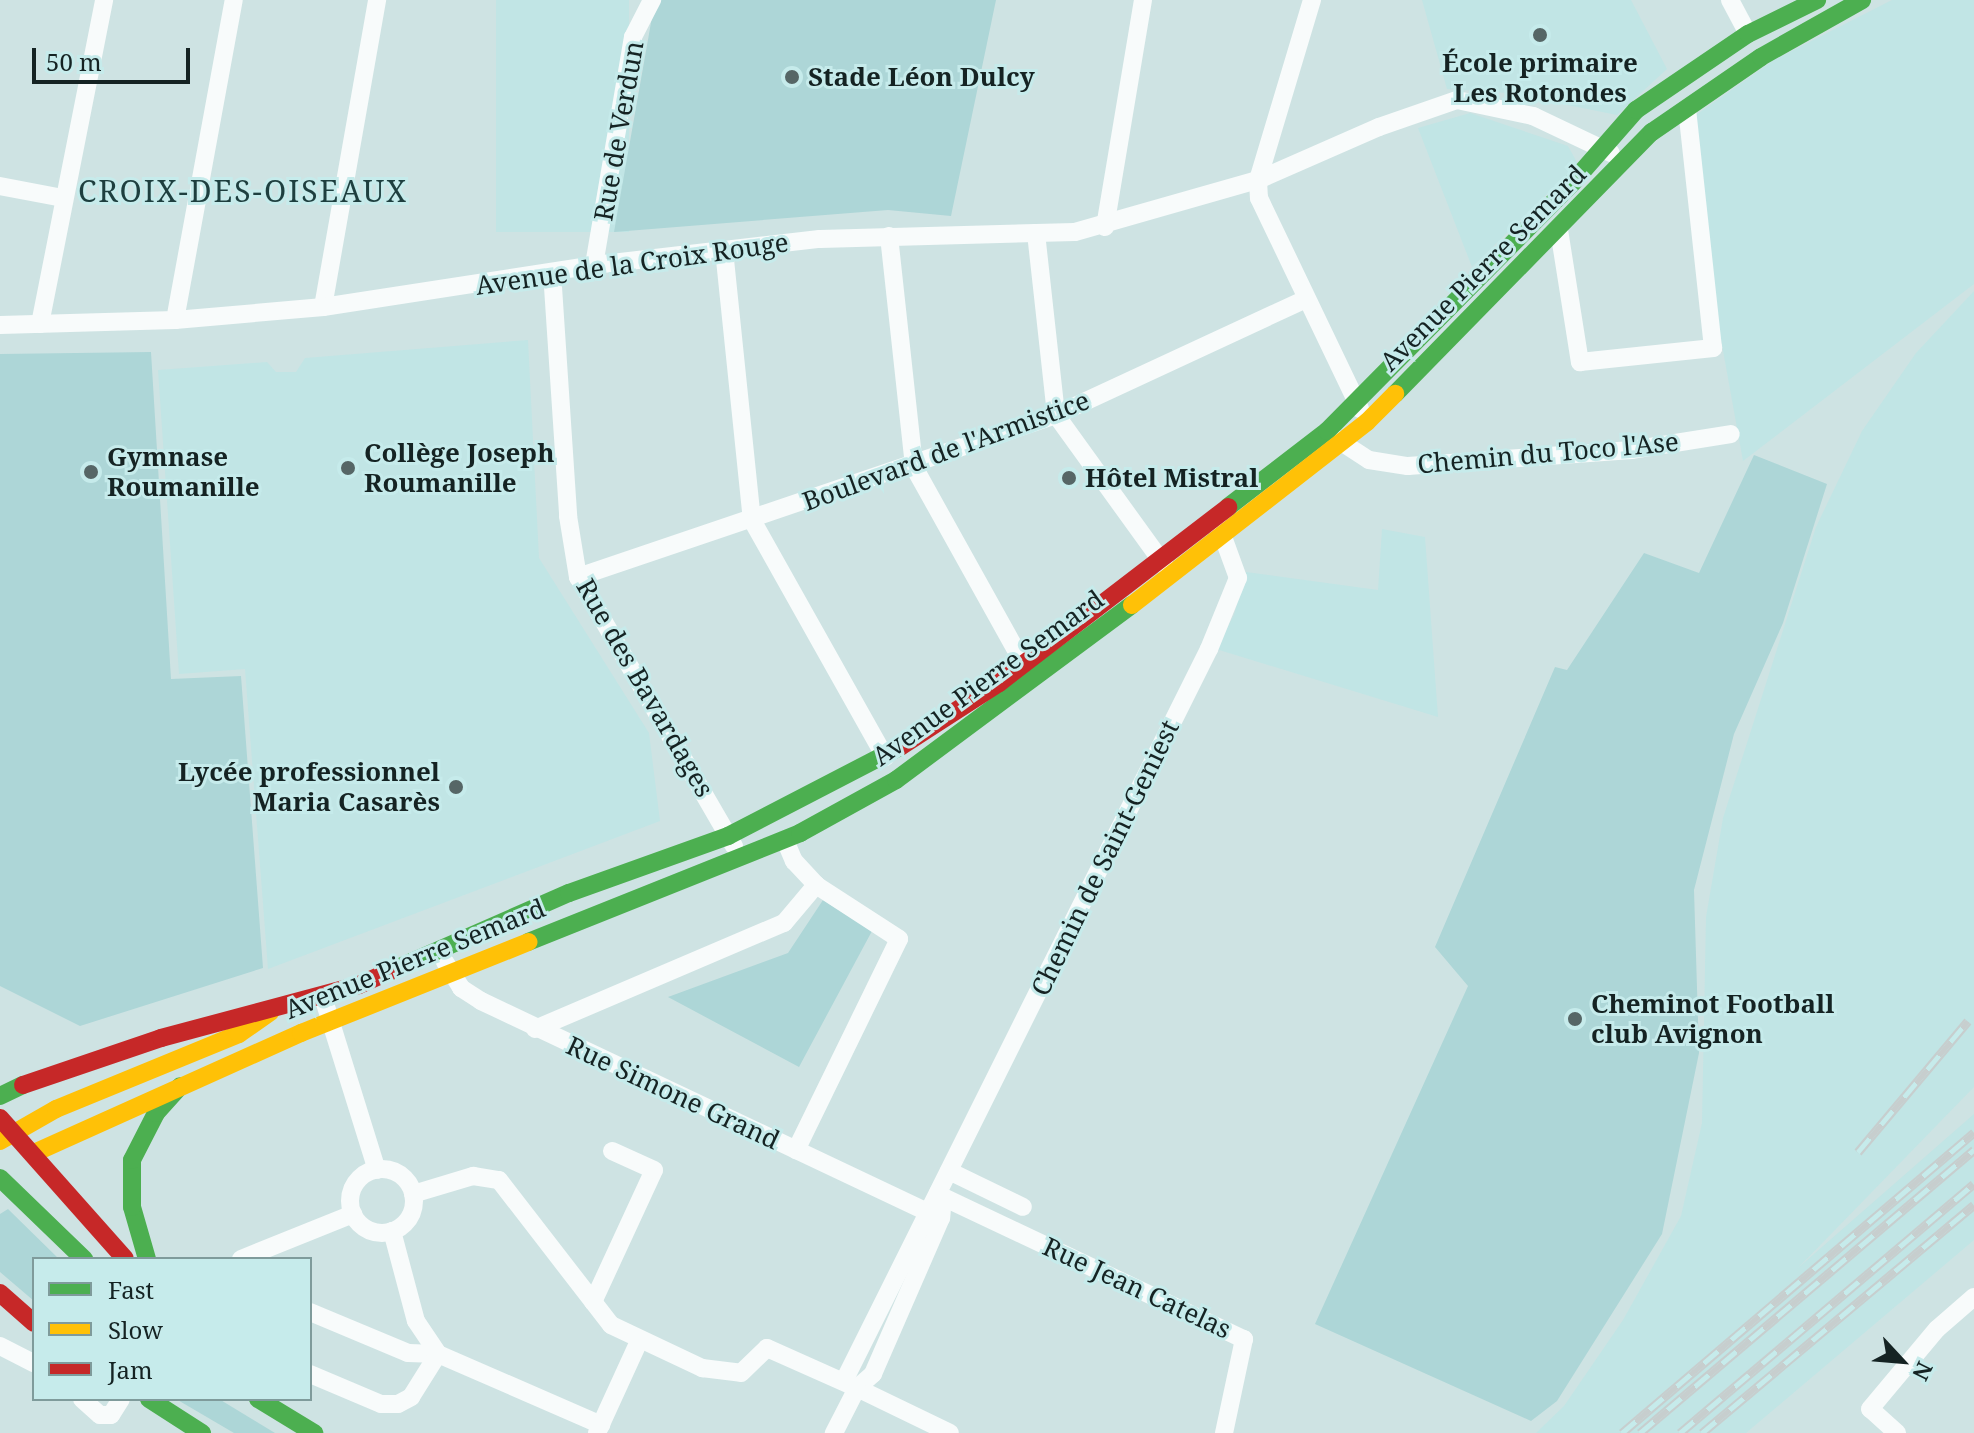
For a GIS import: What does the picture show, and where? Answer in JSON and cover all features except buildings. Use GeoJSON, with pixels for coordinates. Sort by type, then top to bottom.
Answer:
{"type":"FeatureCollection","features":[{"type":"Feature","properties":{"kind":"main road","name":"Avenue Pierre Semard"},"geometry":{"type":"LineString","coordinates":[[0,1168],[330,1021],[785,840],[896,780],[1033,682],[1225,536],[1334,437],[1356,400],[1604,150],[1636,110],[1748,34],[1817,0]]}},
{"type":"Feature","properties":{"kind":"main road","name":"Avenue Pierre Semard"},"geometry":{"type":"LineString","coordinates":[[0,1096],[23,1085],[161,1038],[323,997],[432,956],[569,893],[728,836],[885,757],[1023,665],[1215,519],[1334,437],[1367,422],[1652,132],[1761,57],[1862,0]]}},
{"type":"Feature","properties":{"kind":"main road"},"geometry":{"type":"LineString","coordinates":[[5,1139],[56,1109],[239,1034],[270,1012]]}},
{"type":"Feature","properties":{"kind":"main road"},"geometry":{"type":"LineString","coordinates":[[0,1083],[23,1085]]}},
{"type":"Feature","properties":{"kind":"main road"},"geometry":{"type":"LineString","coordinates":[[146,1257],[132,1207],[132,1160],[151,1122],[180,1086]]}},
{"type":"Feature","properties":{"kind":"main road"},"geometry":{"type":"LineString","coordinates":[[0,1118],[5,1139]]}},
{"type":"Feature","properties":{"kind":"main road"},"geometry":{"type":"LineString","coordinates":[[5,1139],[34,1153],[123,1257]]}},
{"type":"Feature","properties":{"kind":"main road"},"geometry":{"type":"LineString","coordinates":[[0,1178],[82,1257]]}},
{"type":"Feature","properties":{"kind":"main road"},"geometry":{"type":"LineString","coordinates":[[0,1293],[32,1322]]}},
{"type":"Feature","properties":{"kind":"main road"},"geometry":{"type":"LineString","coordinates":[[0,1308],[32,1323]]}},
{"type":"Feature","properties":{"kind":"main road"},"geometry":{"type":"LineString","coordinates":[[152,1401],[202,1433]]}},
{"type":"Feature","properties":{"kind":"main road"},"geometry":{"type":"LineString","coordinates":[[261,1401],[314,1433]]}},
{"type":"Feature","properties":{"kind":"street"},"geometry":{"type":"LineString","coordinates":[[40,324],[104,0]]}},
{"type":"Feature","properties":{"kind":"street"},"geometry":{"type":"LineString","coordinates":[[175,320],[234,0]]}},
{"type":"Feature","properties":{"kind":"street"},"geometry":{"type":"LineString","coordinates":[[323,307],[377,0]]}},
{"type":"Feature","properties":{"kind":"street","name":"Rue de Verdun"},"geometry":{"type":"LineString","coordinates":[[594,265],[633,37],[652,0]]}},
{"type":"Feature","properties":{"kind":"street"},"geometry":{"type":"LineString","coordinates":[[1105,227],[1143,0]]}},
{"type":"Feature","properties":{"kind":"street"},"geometry":{"type":"LineString","coordinates":[[1312,0],[1258,180],[1259,198],[1304,300],[1367,422]]}},
{"type":"Feature","properties":{"kind":"street"},"geometry":{"type":"LineString","coordinates":[[1730,0],[1748,34]]}},
{"type":"Feature","properties":{"kind":"street","name":"Avenue de la Croix Rouge"},"geometry":{"type":"LineString","coordinates":[[0,325],[175,320],[323,307],[594,265],[724,250],[889,236],[1036,233],[1105,227],[1258,180],[1379,127],[1457,100],[1533,116],[1625,160]]}},
{"type":"Feature","properties":{"kind":"street"},"geometry":{"type":"LineString","coordinates":[[1559,230],[1580,362],[1713,348],[1687,110]]}},
{"type":"Feature","properties":{"kind":"street"},"geometry":{"type":"LineString","coordinates":[[0,186],[63,198]]}},
{"type":"Feature","properties":{"kind":"street"},"geometry":{"type":"LineString","coordinates":[[1036,233],[1056,415],[1172,576]]}},
{"type":"Feature","properties":{"kind":"street"},"geometry":{"type":"LineString","coordinates":[[889,236],[914,467],[1033,682]]}},
{"type":"Feature","properties":{"kind":"street"},"geometry":{"type":"LineString","coordinates":[[724,250],[752,520],[885,757]]}},
{"type":"Feature","properties":{"kind":"street","name":"Rue des Bavardages"},"geometry":{"type":"LineString","coordinates":[[552,272],[568,516],[578,577],[741,858]]}},
{"type":"Feature","properties":{"kind":"street","name":"Boulevard de l'Armistice"},"geometry":{"type":"LineString","coordinates":[[578,577],[914,467],[1056,415],[1304,300]]}},
{"type":"Feature","properties":{"kind":"street","name":"Chemin du Toco l'Ase"},"geometry":{"type":"LineString","coordinates":[[1334,437],[1369,460],[1408,466],[1631,450],[1731,434]]}},
{"type":"Feature","properties":{"kind":"street","name":"Chemin de Saint-Geniest"},"geometry":{"type":"LineString","coordinates":[[851,1384],[873,1374],[941,1218],[941,1195],[949,1171],[1209,649],[1238,578],[1225,536],[1215,519]]}},
{"type":"Feature","properties":{"kind":"street"},"geometry":{"type":"LineString","coordinates":[[785,840],[794,861],[816,885],[899,939],[796,1150]]}},
{"type":"Feature","properties":{"kind":"street"},"geometry":{"type":"LineString","coordinates":[[535,1029],[784,923],[816,885]]}},
{"type":"Feature","properties":{"kind":"street","name":"Rue Simone Grand"},"geometry":{"type":"LineString","coordinates":[[432,956],[450,971],[468,994],[535,1029],[928,1212]]}},
{"type":"Feature","properties":{"kind":"street"},"geometry":{"type":"LineString","coordinates":[[323,997],[377,1170]]}},
{"type":"Feature","properties":{"kind":"street"},"geometry":{"type":"LineString","coordinates":[[593,1302],[654,1170],[612,1151]]}},
{"type":"Feature","properties":{"kind":"street"},"geometry":{"type":"LineString","coordinates":[[377,1170],[404,1178],[413,1194],[411,1215],[392,1231],[366,1229],[353,1214],[354,1186],[377,1170]]}},
{"type":"Feature","properties":{"kind":"street"},"geometry":{"type":"LineString","coordinates":[[949,1171],[1023,1207]]}},
{"type":"Feature","properties":{"kind":"street"},"geometry":{"type":"LineString","coordinates":[[413,1194],[473,1176],[499,1180],[611,1325],[720,1372],[741,1373],[767,1348],[851,1384],[950,1433]]}},
{"type":"Feature","properties":{"kind":"street","name":"Chemin de Saint-Geniest"},"geometry":{"type":"LineString","coordinates":[[834,1433],[851,1384],[928,1212],[941,1195]]}},
{"type":"Feature","properties":{"kind":"street","name":"Rue Jean Catelas"},"geometry":{"type":"LineString","coordinates":[[941,1195],[1244,1339],[1224,1433]]}},
{"type":"Feature","properties":{"kind":"street"},"geometry":{"type":"LineString","coordinates":[[251,1257],[276,1252],[353,1214]]}},
{"type":"Feature","properties":{"kind":"street"},"geometry":{"type":"LineString","coordinates":[[392,1231],[416,1321],[438,1354]]}},
{"type":"Feature","properties":{"kind":"street"},"geometry":{"type":"LineString","coordinates":[[1897,1433],[1870,1409],[1937,1329],[1974,1297]]}},
{"type":"Feature","properties":{"kind":"street"},"geometry":{"type":"LineString","coordinates":[[312,1313],[408,1353],[438,1354],[599,1429],[640,1339]]}},
{"type":"Feature","properties":{"kind":"street"},"geometry":{"type":"LineString","coordinates":[[0,1346],[32,1362]]}},
{"type":"Feature","properties":{"kind":"street"},"geometry":{"type":"LineString","coordinates":[[312,1375],[381,1404],[398,1404],[411,1397],[438,1354]]}},
{"type":"Feature","properties":{"kind":"street"},"geometry":{"type":"LineString","coordinates":[[84,1401],[100,1415],[111,1415],[120,1401]]}},
{"type":"Feature","properties":{"kind":"shaded area"},"geometry":{"type":"Polygon","coordinates":[[[496,0],[629,0],[629,232],[496,232],[496,0]]]}},
{"type":"Feature","properties":{"kind":"shaded area","name":"Stade Léon Dulcy"},"geometry":{"type":"Polygon","coordinates":[[[655,0],[996,0],[951,216],[888,210],[614,232],[655,0]]]}},
{"type":"Feature","properties":{"kind":"shaded area","name":"École primaire Les Rotondes"},"geometry":{"type":"Polygon","coordinates":[[[1422,0],[1631,0],[1667,69],[1617,115],[1508,93],[1447,89],[1422,0]]]}},
{"type":"Feature","properties":{"kind":"shaded area"},"geometry":{"type":"Polygon","coordinates":[[[1892,0],[1974,0],[1974,284],[1743,461],[1718,323],[1693,117],[1774,60],[1892,0]]]}},
{"type":"Feature","properties":{"kind":"shaded area"},"geometry":{"type":"Polygon","coordinates":[[[1470,113],[1568,146],[1578,164],[1472,267],[1418,128],[1470,113]]]}},
{"type":"Feature","properties":{"kind":"shaded area"},"geometry":{"type":"Polygon","coordinates":[[[1974,291],[1974,1087],[1798,1268],[1974,1114],[1974,1240],[1746,1433],[1536,1433],[1564,1406],[1623,1320],[1681,1216],[1702,1123],[1706,917],[1723,818],[1816,527],[1862,431],[1916,353],[1974,291]]]}},
{"type":"Feature","properties":{"kind":"shaded area","name":"Lycée professionnel Maria Casarès"},"geometry":{"type":"Polygon","coordinates":[[[528,340],[539,558],[649,733],[660,821],[268,969],[245,669],[179,674],[158,370],[267,362],[276,372],[296,372],[305,358],[528,340]]]}},
{"type":"Feature","properties":{"kind":"shaded area"},"geometry":{"type":"Polygon","coordinates":[[[151,352],[171,679],[241,676],[263,968],[80,1026],[0,986],[0,354],[151,352]]]}},
{"type":"Feature","properties":{"kind":"shaded area","name":"Cheminot Football club Avignon"},"geometry":{"type":"Polygon","coordinates":[[[1754,455],[1827,484],[1783,623],[1734,734],[1694,890],[1699,1053],[1662,1234],[1557,1401],[1531,1421],[1315,1324],[1468,986],[1435,947],[1555,667],[1567,670],[1644,553],[1699,573],[1754,455]]]}},
{"type":"Feature","properties":{"kind":"shaded area"},"geometry":{"type":"Polygon","coordinates":[[[1382,529],[1425,537],[1438,717],[1216,649],[1234,615],[1246,572],[1378,590],[1382,529]]]}},
{"type":"Feature","properties":{"kind":"shaded area"},"geometry":{"type":"Polygon","coordinates":[[[823,900],[872,931],[799,1067],[668,997],[788,953],[823,900]]]}},
{"type":"Feature","properties":{"kind":"shaded area"},"geometry":{"type":"Polygon","coordinates":[[[8,1209],[57,1257],[32,1257],[32,1299],[0,1272],[0,1214],[8,1209]]]}},
{"type":"Feature","properties":{"kind":"shaded area"},"geometry":{"type":"Polygon","coordinates":[[[179,1401],[222,1401],[275,1433],[234,1433],[179,1401]]]}},
{"type":"Feature","properties":{"kind":"railway"},"geometry":{"type":"LineString","coordinates":[[1858,1152],[1968,1021]]}},
{"type":"Feature","properties":{"kind":"railway"},"geometry":{"type":"LineString","coordinates":[[1622,1433],[1974,1132]]}},
{"type":"Feature","properties":{"kind":"railway"},"geometry":{"type":"LineString","coordinates":[[1640,1433],[1974,1150]]}},
{"type":"Feature","properties":{"kind":"railway"},"geometry":{"type":"LineString","coordinates":[[1680,1433],[1974,1184]]}},
{"type":"Feature","properties":{"kind":"railway"},"geometry":{"type":"LineString","coordinates":[[1702,1433],[1974,1205]]}},
{"type":"Feature","properties":{"kind":"traffic: fast"},"geometry":{"type":"LineString","coordinates":[[1228,507],[1327,431],[1573,182],[1636,110],[1748,34],[1817,0]]}},
{"type":"Feature","properties":{"kind":"traffic: fast"},"geometry":{"type":"LineString","coordinates":[[1395,394],[1652,132],[1761,57],[1862,0]]}},
{"type":"Feature","properties":{"kind":"traffic: fast"},"geometry":{"type":"LineString","coordinates":[[528,942],[800,833],[896,780],[1132,605]]}},
{"type":"Feature","properties":{"kind":"traffic: fast"},"geometry":{"type":"LineString","coordinates":[[391,971],[569,893],[728,836],[900,747]]}},
{"type":"Feature","properties":{"kind":"traffic: fast"},"geometry":{"type":"LineString","coordinates":[[0,1096],[23,1085]]}},
{"type":"Feature","properties":{"kind":"traffic: fast"},"geometry":{"type":"LineString","coordinates":[[146,1257],[132,1207],[132,1160],[156,1113],[180,1086]]}},
{"type":"Feature","properties":{"kind":"traffic: fast"},"geometry":{"type":"LineString","coordinates":[[0,1178],[82,1257]]}},
{"type":"Feature","properties":{"kind":"traffic: fast"},"geometry":{"type":"LineString","coordinates":[[152,1401],[202,1433]]}},
{"type":"Feature","properties":{"kind":"traffic: fast"},"geometry":{"type":"LineString","coordinates":[[261,1401],[314,1433]]}},
{"type":"Feature","properties":{"kind":"traffic: slow"},"geometry":{"type":"LineString","coordinates":[[1132,605],[1367,422],[1395,394]]}},
{"type":"Feature","properties":{"kind":"traffic: slow"},"geometry":{"type":"LineString","coordinates":[[34,1153],[301,1033],[528,942]]}},
{"type":"Feature","properties":{"kind":"traffic: slow"},"geometry":{"type":"LineString","coordinates":[[0,1141],[56,1109],[239,1034],[270,1012]]}},
{"type":"Feature","properties":{"kind":"traffic: jam"},"geometry":{"type":"LineString","coordinates":[[900,747],[999,683],[1228,507]]}},
{"type":"Feature","properties":{"kind":"traffic: jam"},"geometry":{"type":"LineString","coordinates":[[23,1085],[161,1038],[359,985],[391,971]]}},
{"type":"Feature","properties":{"kind":"traffic: jam"},"geometry":{"type":"LineString","coordinates":[[0,1118],[123,1257]]}},
{"type":"Feature","properties":{"kind":"traffic: jam"},"geometry":{"type":"LineString","coordinates":[[0,1293],[32,1321]]}},
{"type":"Feature","properties":{"kind":"place","name":"École primaire Les Rotondes"},"geometry":{"type":"Point","coordinates":[1540,35]}},
{"type":"Feature","properties":{"kind":"place","name":"Stade Léon Dulcy"},"geometry":{"type":"Point","coordinates":[792,77]}},
{"type":"Feature","properties":{"kind":"place","name":"Collège Joseph Roumanille"},"geometry":{"type":"Point","coordinates":[348,468]}},
{"type":"Feature","properties":{"kind":"place","name":"Gymnase Roumanille"},"geometry":{"type":"Point","coordinates":[91,472]}},
{"type":"Feature","properties":{"kind":"place","name":"Hôtel Mistral"},"geometry":{"type":"Point","coordinates":[1069,478]}},
{"type":"Feature","properties":{"kind":"place","name":"Lycée professionnel Maria Casarès"},"geometry":{"type":"Point","coordinates":[456,787]}},
{"type":"Feature","properties":{"kind":"place","name":"Cheminot Football club Avignon"},"geometry":{"type":"Point","coordinates":[1575,1019]}},
{"type":"Feature","properties":{"kind":"district","name":"CROIX-DES-OISEAUX"},"geometry":{"type":"Point","coordinates":[243,191]}}]}
